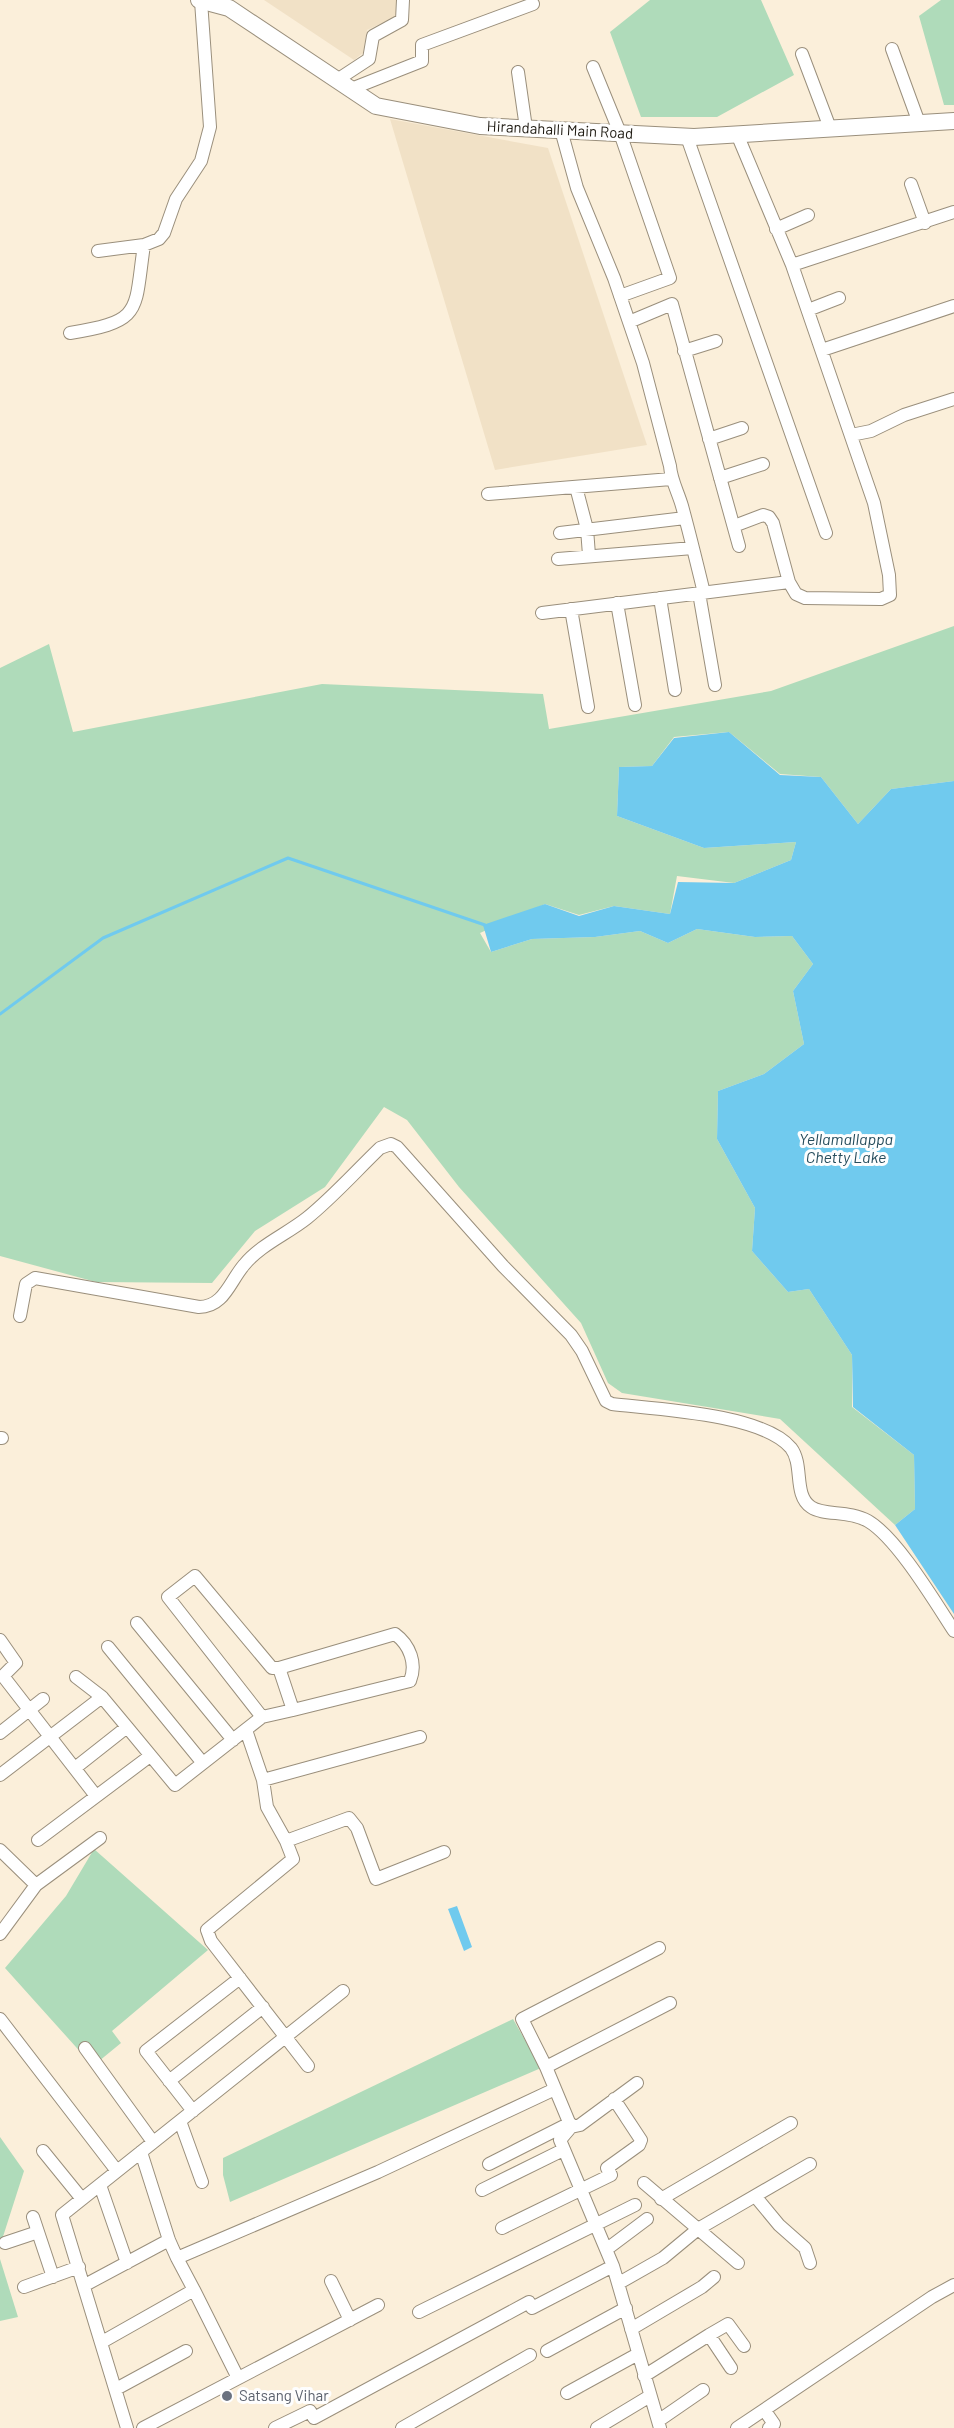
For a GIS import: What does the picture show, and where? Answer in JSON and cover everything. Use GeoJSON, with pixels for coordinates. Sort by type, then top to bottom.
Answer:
{"type":"FeatureCollection","features":[{"type":"Feature","properties":{"kind":"main road","name":"Hirandahalli Main Road"},"geometry":{"type":"LineString","coordinates":[[200,0],[229,8],[376,106],[480,126],[687,136],[954,121]]}},
{"type":"Feature","properties":{"kind":"street"},"geometry":{"type":"LineString","coordinates":[[98,251],[144,245],[159,239],[164,233],[176,199],[201,161],[210,127],[200,0]]}},
{"type":"Feature","properties":{"kind":"street"},"geometry":{"type":"LineString","coordinates":[[344,84],[369,59],[373,36],[402,20],[403,0]]}},
{"type":"Feature","properties":{"kind":"street"},"geometry":{"type":"LineString","coordinates":[[344,84],[422,61],[422,45],[533,4]]}},
{"type":"Feature","properties":{"kind":"street"},"geometry":{"type":"LineString","coordinates":[[892,49],[919,123]]}},
{"type":"Feature","properties":{"kind":"street"},"geometry":{"type":"LineString","coordinates":[[802,54],[830,128]]}},
{"type":"Feature","properties":{"kind":"street"},"geometry":{"type":"LineString","coordinates":[[593,67],[620,133],[670,278],[620,296]]}},
{"type":"Feature","properties":{"kind":"street"},"geometry":{"type":"LineString","coordinates":[[518,72],[526,128]]}},
{"type":"Feature","properties":{"kind":"street"},"geometry":{"type":"LineString","coordinates":[[561,130],[577,189],[620,296],[648,381],[671,478],[675,483],[693,548],[715,685]]}},
{"type":"Feature","properties":{"kind":"street"},"geometry":{"type":"LineString","coordinates":[[734,526],[763,516],[769,517],[773,523],[789,582],[796,594],[814,600],[880,599],[890,595],[889,575],[874,502],[792,265],[737,134]]}},
{"type":"Feature","properties":{"kind":"street"},"geometry":{"type":"LineString","coordinates":[[687,136],[826,533]]}},
{"type":"Feature","properties":{"kind":"street"},"geometry":{"type":"LineString","coordinates":[[911,184],[925,223]]}},
{"type":"Feature","properties":{"kind":"street"},"geometry":{"type":"LineString","coordinates":[[792,265],[954,212]]}},
{"type":"Feature","properties":{"kind":"street"},"geometry":{"type":"LineString","coordinates":[[776,229],[808,215]]}},
{"type":"Feature","properties":{"kind":"street"},"geometry":{"type":"LineString","coordinates":[[70,333],[102,328],[128,316],[136,302],[144,245]]}},
{"type":"Feature","properties":{"kind":"street"},"geometry":{"type":"LineString","coordinates":[[808,310],[839,298]]}},
{"type":"Feature","properties":{"kind":"street"},"geometry":{"type":"LineString","coordinates":[[629,322],[672,304],[740,546]]}},
{"type":"Feature","properties":{"kind":"street"},"geometry":{"type":"LineString","coordinates":[[822,350],[954,306]]}},
{"type":"Feature","properties":{"kind":"street"},"geometry":{"type":"LineString","coordinates":[[684,351],[716,341]]}},
{"type":"Feature","properties":{"kind":"street"},"geometry":{"type":"LineString","coordinates":[[851,435],[871,430],[904,415],[954,399]]}},
{"type":"Feature","properties":{"kind":"street"},"geometry":{"type":"LineString","coordinates":[[709,439],[742,428]]}},
{"type":"Feature","properties":{"kind":"street"},"geometry":{"type":"LineString","coordinates":[[720,478],[763,464]]}},
{"type":"Feature","properties":{"kind":"street"},"geometry":{"type":"LineString","coordinates":[[489,494],[671,478]]}},
{"type":"Feature","properties":{"kind":"street"},"geometry":{"type":"LineString","coordinates":[[576,487],[587,529],[589,555]]}},
{"type":"Feature","properties":{"kind":"street"},"geometry":{"type":"LineString","coordinates":[[560,533],[685,518]]}},
{"type":"Feature","properties":{"kind":"street"},"geometry":{"type":"LineString","coordinates":[[558,559],[693,548]]}},
{"type":"Feature","properties":{"kind":"street"},"geometry":{"type":"LineString","coordinates":[[542,613],[789,582]]}},
{"type":"Feature","properties":{"kind":"street"},"geometry":{"type":"LineString","coordinates":[[660,598],[675,690]]}},
{"type":"Feature","properties":{"kind":"street"},"geometry":{"type":"LineString","coordinates":[[617,603],[635,705]]}},
{"type":"Feature","properties":{"kind":"street"},"geometry":{"type":"LineString","coordinates":[[571,609],[588,708]]}},
{"type":"Feature","properties":{"kind":"street"},"geometry":{"type":"LineString","coordinates":[[20,1316],[26,1284],[35,1278],[199,1307],[213,1305],[255,1254],[317,1210],[380,1148],[391,1144],[397,1147],[503,1266],[571,1335],[582,1351],[606,1401],[612,1404],[718,1417],[748,1425],[781,1439],[795,1454],[801,1493],[806,1501],[819,1510],[848,1513],[870,1522],[885,1535],[917,1575],[954,1631]]}},
{"type":"Feature","properties":{"kind":"street"},"geometry":{"type":"LineString","coordinates":[[76,1677],[102,1698],[175,1785],[262,1717],[410,1681],[415,1670],[406,1642],[395,1634],[279,1668],[272,1668],[195,1576],[168,1598],[262,1717]]}},
{"type":"Feature","properties":{"kind":"street"},"geometry":{"type":"LineString","coordinates":[[137,1623],[233,1740]]}},
{"type":"Feature","properties":{"kind":"street"},"geometry":{"type":"LineString","coordinates":[[0,1640],[16,1663],[2,1677],[30,1709],[96,1796]]}},
{"type":"Feature","properties":{"kind":"street"},"geometry":{"type":"LineString","coordinates":[[108,1647],[202,1762]]}},
{"type":"Feature","properties":{"kind":"street"},"geometry":{"type":"LineString","coordinates":[[279,1668],[293,1710]]}},
{"type":"Feature","properties":{"kind":"street"},"geometry":{"type":"LineString","coordinates":[[0,1775],[102,1698]]}},
{"type":"Feature","properties":{"kind":"street"},"geometry":{"type":"LineString","coordinates":[[0,1733],[44,1699]]}},
{"type":"Feature","properties":{"kind":"street"},"geometry":{"type":"LineString","coordinates":[[75,1768],[127,1727]]}},
{"type":"Feature","properties":{"kind":"street"},"geometry":{"type":"LineString","coordinates":[[246,1730],[263,1780],[267,1807],[293,1859],[207,1930],[211,1941],[308,2066]]}},
{"type":"Feature","properties":{"kind":"street"},"geometry":{"type":"LineString","coordinates":[[263,1780],[420,1737]]}},
{"type":"Feature","properties":{"kind":"street"},"geometry":{"type":"LineString","coordinates":[[38,1840],[150,1756]]}},
{"type":"Feature","properties":{"kind":"street"},"geometry":{"type":"LineString","coordinates":[[286,1841],[349,1818],[357,1828],[376,1879],[444,1852]]}},
{"type":"Feature","properties":{"kind":"street"},"geometry":{"type":"LineString","coordinates":[[0,1934],[36,1885],[100,1838]]}},
{"type":"Feature","properties":{"kind":"street"},"geometry":{"type":"LineString","coordinates":[[0,1851],[36,1885]]}},
{"type":"Feature","properties":{"kind":"street"},"geometry":{"type":"LineString","coordinates":[[570,2125],[546,2067],[522,2019],[659,1948]]}},
{"type":"Feature","properties":{"kind":"street"},"geometry":{"type":"LineString","coordinates":[[192,2111],[146,2051],[240,1978]]}},
{"type":"Feature","properties":{"kind":"street"},"geometry":{"type":"LineString","coordinates":[[127,2428],[62,2215],[343,1990]]}},
{"type":"Feature","properties":{"kind":"street"},"geometry":{"type":"LineString","coordinates":[[546,2067],[670,2003]]}},
{"type":"Feature","properties":{"kind":"street"},"geometry":{"type":"LineString","coordinates":[[169,2081],[263,2007]]}},
{"type":"Feature","properties":{"kind":"street"},"geometry":{"type":"LineString","coordinates":[[0,2019],[117,2171]]}},
{"type":"Feature","properties":{"kind":"street"},"geometry":{"type":"LineString","coordinates":[[85,2048],[153,2142]]}},
{"type":"Feature","properties":{"kind":"street"},"geometry":{"type":"LineString","coordinates":[[489,2164],[570,2125],[580,2125],[637,2083]]}},
{"type":"Feature","properties":{"kind":"street"},"geometry":{"type":"LineString","coordinates":[[177,2258],[378,2172],[555,2089]]}},
{"type":"Feature","properties":{"kind":"street"},"geometry":{"type":"LineString","coordinates":[[502,2228],[611,2175],[607,2168],[639,2145],[641,2140],[614,2099]]}},
{"type":"Feature","properties":{"kind":"street"},"geometry":{"type":"LineString","coordinates":[[180,2121],[202,2182]]}},
{"type":"Feature","properties":{"kind":"street"},"geometry":{"type":"LineString","coordinates":[[661,2199],[791,2123]]}},
{"type":"Feature","properties":{"kind":"street"},"geometry":{"type":"LineString","coordinates":[[570,2125],[560,2140],[607,2249],[619,2283],[659,2424],[703,2390]]}},
{"type":"Feature","properties":{"kind":"street"},"geometry":{"type":"LineString","coordinates":[[482,2190],[563,2150]]}},
{"type":"Feature","properties":{"kind":"street"},"geometry":{"type":"LineString","coordinates":[[43,2151],[82,2199]]}},
{"type":"Feature","properties":{"kind":"street"},"geometry":{"type":"LineString","coordinates":[[141,2152],[169,2240],[238,2378]]}},
{"type":"Feature","properties":{"kind":"street"},"geometry":{"type":"LineString","coordinates":[[619,2283],[655,2264],[698,2229],[810,2164]]}},
{"type":"Feature","properties":{"kind":"street"},"geometry":{"type":"LineString","coordinates":[[644,2183],[738,2263]]}},
{"type":"Feature","properties":{"kind":"street"},"geometry":{"type":"LineString","coordinates":[[100,2185],[127,2263]]}},
{"type":"Feature","properties":{"kind":"street"},"geometry":{"type":"LineString","coordinates":[[755,2196],[779,2225],[805,2248],[810,2263]]}},
{"type":"Feature","properties":{"kind":"street"},"geometry":{"type":"LineString","coordinates":[[419,2312],[635,2205]]}},
{"type":"Feature","properties":{"kind":"street"},"geometry":{"type":"LineString","coordinates":[[33,2217],[52,2277]]}},
{"type":"Feature","properties":{"kind":"street"},"geometry":{"type":"LineString","coordinates":[[607,2249],[647,2218]]}},
{"type":"Feature","properties":{"kind":"street"},"geometry":{"type":"LineString","coordinates":[[5,2243],[38,2232]]}},
{"type":"Feature","properties":{"kind":"street"},"geometry":{"type":"LineString","coordinates":[[85,2285],[169,2240]]}},
{"type":"Feature","properties":{"kind":"street"},"geometry":{"type":"LineString","coordinates":[[275,2428],[310,2411],[314,2418],[529,2302],[532,2308],[613,2266]]}},
{"type":"Feature","properties":{"kind":"street"},"geometry":{"type":"LineString","coordinates":[[24,2287],[79,2267]]}},
{"type":"Feature","properties":{"kind":"street"},"geometry":{"type":"LineString","coordinates":[[631,2329],[702,2288],[714,2277]]}},
{"type":"Feature","properties":{"kind":"street"},"geometry":{"type":"LineString","coordinates":[[331,2281],[350,2319]]}},
{"type":"Feature","properties":{"kind":"street"},"geometry":{"type":"LineString","coordinates":[[737,2428],[932,2297],[954,2285]]}},
{"type":"Feature","properties":{"kind":"street"},"geometry":{"type":"LineString","coordinates":[[102,2342],[194,2290]]}},
{"type":"Feature","properties":{"kind":"street"},"geometry":{"type":"LineString","coordinates":[[143,2428],[378,2305]]}},
{"type":"Feature","properties":{"kind":"street"},"geometry":{"type":"LineString","coordinates":[[547,2351],[626,2308]]}},
{"type":"Feature","properties":{"kind":"street"},"geometry":{"type":"LineString","coordinates":[[644,2376],[728,2324],[744,2346]]}},
{"type":"Feature","properties":{"kind":"street"},"geometry":{"type":"LineString","coordinates":[[709,2335],[731,2368]]}},
{"type":"Feature","properties":{"kind":"street"},"geometry":{"type":"LineString","coordinates":[[116,2389],[186,2351]]}},
{"type":"Feature","properties":{"kind":"street"},"geometry":{"type":"LineString","coordinates":[[567,2393],[638,2354]]}},
{"type":"Feature","properties":{"kind":"street"},"geometry":{"type":"LineString","coordinates":[[402,2428],[530,2355]]}},
{"type":"Feature","properties":{"kind":"street"},"geometry":{"type":"LineString","coordinates":[[603,2426],[650,2396]]}},
{"type":"Feature","properties":{"kind":"street"},"geometry":{"type":"LineString","coordinates":[[765,2411],[774,2424],[769,2428]]}},
{"type":"Feature","properties":{"kind":"shaded area"},"geometry":{"type":"Polygon","coordinates":[[[264,0],[398,0],[395,17],[367,30],[363,53],[354,60],[264,0]]]}},
{"type":"Feature","properties":{"kind":"shaded area"},"geometry":{"type":"Polygon","coordinates":[[[390,119],[548,148],[647,445],[495,470],[390,119]]]}},
{"type":"Feature","properties":{"kind":"green space"},"geometry":{"type":"Polygon","coordinates":[[[650,0],[761,0],[794,75],[717,117],[641,117],[610,32],[650,0]]]}},
{"type":"Feature","properties":{"kind":"green space"},"geometry":{"type":"Polygon","coordinates":[[[941,0],[954,0],[954,105],[944,105],[919,16],[941,0]]]}},
{"type":"Feature","properties":{"kind":"green space"},"geometry":{"type":"Polygon","coordinates":[[[954,626],[954,781],[891,789],[858,824],[821,777],[780,774],[729,732],[674,737],[652,766],[619,767],[617,816],[704,848],[796,842],[791,860],[734,883],[677,876],[670,914],[614,906],[579,915],[545,904],[480,933],[491,952],[532,939],[595,937],[640,931],[668,943],[697,929],[755,937],[792,936],[813,964],[793,991],[804,1044],[764,1074],[718,1091],[717,1139],[755,1208],[752,1251],[788,1292],[809,1289],[852,1355],[852,1407],[914,1455],[915,1509],[895,1525],[780,1419],[622,1393],[608,1383],[581,1323],[459,1187],[407,1120],[384,1107],[325,1187],[255,1231],[212,1283],[96,1282],[0,1256],[0,668],[49,644],[73,732],[322,684],[543,694],[549,729],[771,691],[954,626]]]}},
{"type":"Feature","properties":{"kind":"green space"},"geometry":{"type":"Polygon","coordinates":[[[94,1849],[208,1950],[112,2031],[121,2043],[93,2066],[5,1968],[66,1896],[94,1849]]]}},
{"type":"Feature","properties":{"kind":"green space"},"geometry":{"type":"Polygon","coordinates":[[[513,2019],[541,2068],[230,2202],[223,2175],[223,2158],[513,2019]]]}},
{"type":"Feature","properties":{"kind":"green space"},"geometry":{"type":"Polygon","coordinates":[[[0,2137],[24,2171],[0,2246],[0,2137]]]}},
{"type":"Feature","properties":{"kind":"green space"},"geometry":{"type":"Polygon","coordinates":[[[0,2259],[18,2317],[0,2321],[0,2259]]]}},
{"type":"Feature","properties":{"kind":"water","name":"Yellamallappa Chetty Lake"},"geometry":{"type":"Polygon","coordinates":[[[729,732],[780,775],[821,777],[858,824],[891,789],[954,781],[954,1614],[895,1525],[915,1509],[914,1455],[853,1407],[852,1355],[809,1289],[788,1292],[752,1251],[755,1208],[717,1139],[718,1091],[764,1074],[804,1044],[793,991],[813,964],[792,936],[755,937],[697,929],[668,943],[640,931],[595,937],[532,939],[491,952],[483,925],[545,904],[579,916],[614,906],[670,914],[678,882],[734,883],[791,860],[796,842],[704,848],[617,816],[619,767],[652,766],[674,738],[729,732]]]}},
{"type":"Feature","properties":{"kind":"water"},"geometry":{"type":"Polygon","coordinates":[[[457,1906],[472,1947],[464,1951],[448,1909],[457,1906]]]}},
{"type":"Feature","properties":{"kind":"waterway"},"geometry":{"type":"LineString","coordinates":[[0,1014],[103,938],[288,858],[485,925]]}},
{"type":"Feature","properties":{"kind":"place","name":"Satsang Vihar"},"geometry":{"type":"Point","coordinates":[227,2396]}}]}
